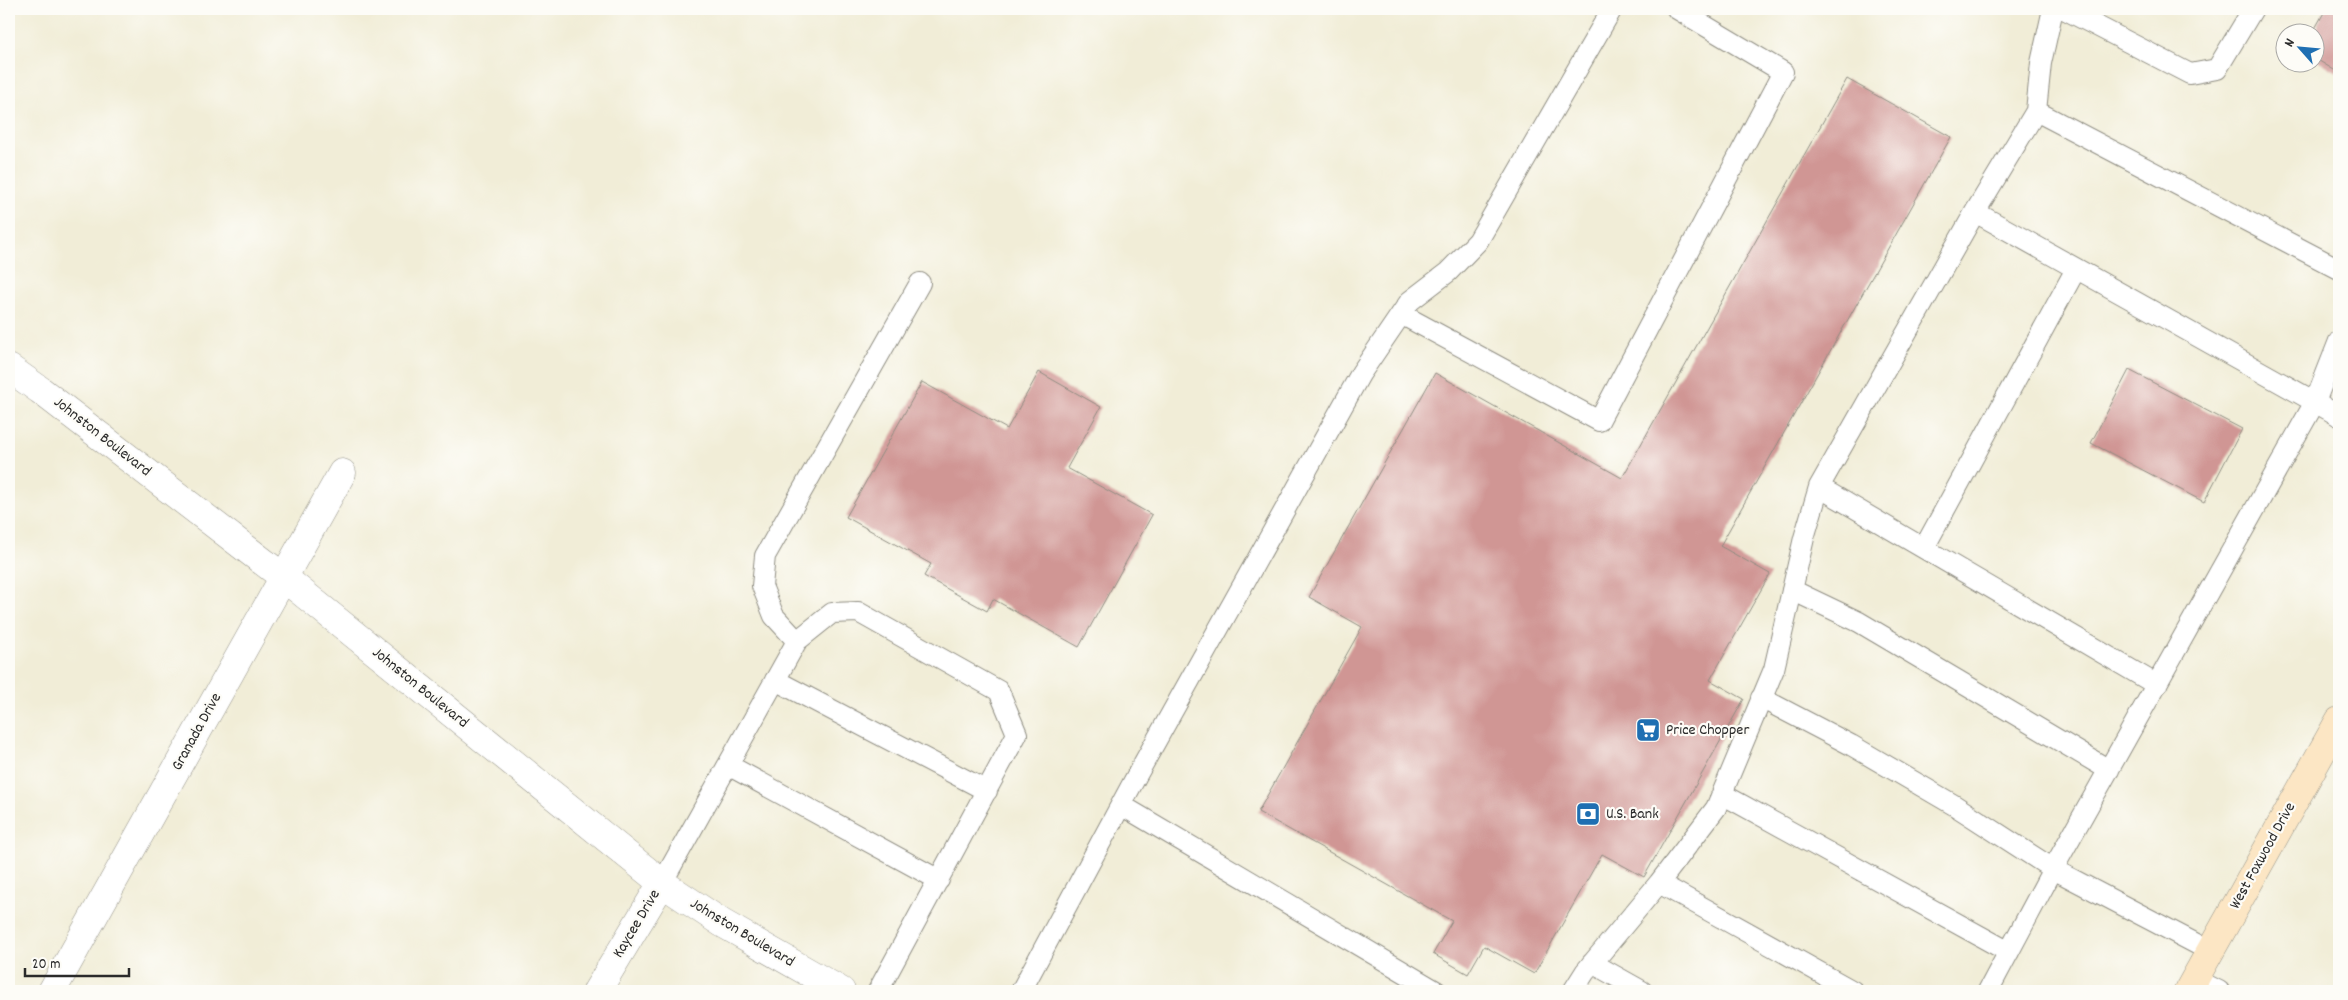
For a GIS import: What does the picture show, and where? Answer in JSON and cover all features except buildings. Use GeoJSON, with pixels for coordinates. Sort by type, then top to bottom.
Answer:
{"type":"FeatureCollection","features":[{"type":"Feature","properties":{"kind":"main road","name":"West Foxwood Drive"},"geometry":{"type":"LineString","coordinates":[[2191,985],[2339,721]]}},
{"type":"Feature","properties":{"kind":"street","name":"Johnston Boulevard"},"geometry":{"type":"LineString","coordinates":[[9,368],[283,577],[662,884],[722,923],[841,991]]}},
{"type":"Feature","properties":{"kind":"street","name":"Granada Drive"},"geometry":{"type":"LineString","coordinates":[[52,991],[342,473]]}},
{"type":"Feature","properties":{"kind":"street","name":"Kaycee Drive"},"geometry":{"type":"LineString","coordinates":[[597,991],[662,884]]}},
{"type":"Feature","properties":{"kind":"lane"},"geometry":{"type":"LineString","coordinates":[[1021,991],[1121,805],[1361,373],[1410,301],[1448,272],[1478,241],[1612,9]]}},
{"type":"Feature","properties":{"kind":"lane"},"geometry":{"type":"LineString","coordinates":[[1401,314],[1599,421],[1782,72],[1677,9]]}},
{"type":"Feature","properties":{"kind":"lane"},"geometry":{"type":"LineString","coordinates":[[1573,991],[1592,963],[1659,883],[1716,808],[1774,669],[1804,538],[1819,487],[1975,212],[2036,111],[2041,63],[2053,9]]}},
{"type":"Feature","properties":{"kind":"lane"},"geometry":{"type":"LineString","coordinates":[[2064,9],[2190,74],[2217,69],[2253,9]]}},
{"type":"Feature","properties":{"kind":"lane"},"geometry":{"type":"LineString","coordinates":[[2036,111],[2339,268]]}},
{"type":"Feature","properties":{"kind":"lane"},"geometry":{"type":"LineString","coordinates":[[1975,212],[2339,416]]}},
{"type":"Feature","properties":{"kind":"lane"},"geometry":{"type":"LineString","coordinates":[[1924,548],[2076,269]]}},
{"type":"Feature","properties":{"kind":"lane"},"geometry":{"type":"LineString","coordinates":[[797,641],[774,616],[762,586],[765,556],[920,282]]}},
{"type":"Feature","properties":{"kind":"lane"},"geometry":{"type":"LineString","coordinates":[[1988,991],[2053,869],[2158,685],[2315,402],[2339,341]]}},
{"type":"Feature","properties":{"kind":"lane"},"geometry":{"type":"LineString","coordinates":[[1819,487],[2158,685]]}},
{"type":"Feature","properties":{"kind":"lane"},"geometry":{"type":"LineString","coordinates":[[1792,590],[1859,622],[2109,770]]}},
{"type":"Feature","properties":{"kind":"lane"},"geometry":{"type":"LineString","coordinates":[[662,884],[797,641],[832,613],[858,612],[999,691],[1017,734],[878,991]]}},
{"type":"Feature","properties":{"kind":"lane"},"geometry":{"type":"LineString","coordinates":[[775,680],[987,791]]}},
{"type":"Feature","properties":{"kind":"lane"},"geometry":{"type":"LineString","coordinates":[[1762,698],[1851,745],[1954,805],[2053,869],[2210,951]]}},
{"type":"Feature","properties":{"kind":"lane"},"geometry":{"type":"LineString","coordinates":[[728,765],[939,880]]}},
{"type":"Feature","properties":{"kind":"lane"},"geometry":{"type":"LineString","coordinates":[[1722,794],[2010,952]]}},
{"type":"Feature","properties":{"kind":"lane"},"geometry":{"type":"LineString","coordinates":[[1121,805],[1436,991]]}},
{"type":"Feature","properties":{"kind":"lane"},"geometry":{"type":"LineString","coordinates":[[1659,883],[1853,991]]}},
{"type":"Feature","properties":{"kind":"lane"},"geometry":{"type":"LineString","coordinates":[[1592,963],[1642,991]]}},
{"type":"Feature","properties":{"kind":"lane"},"geometry":{"type":"LineString","coordinates":[[2191,985],[2219,991]]}},
{"type":"Feature","properties":{"kind":"place","name":"Price Chopper"},"geometry":{"type":"Point","coordinates":[1648,730]}},
{"type":"Feature","properties":{"kind":"place","name":"U.S. Bank"},"geometry":{"type":"Point","coordinates":[1588,814]}}]}
